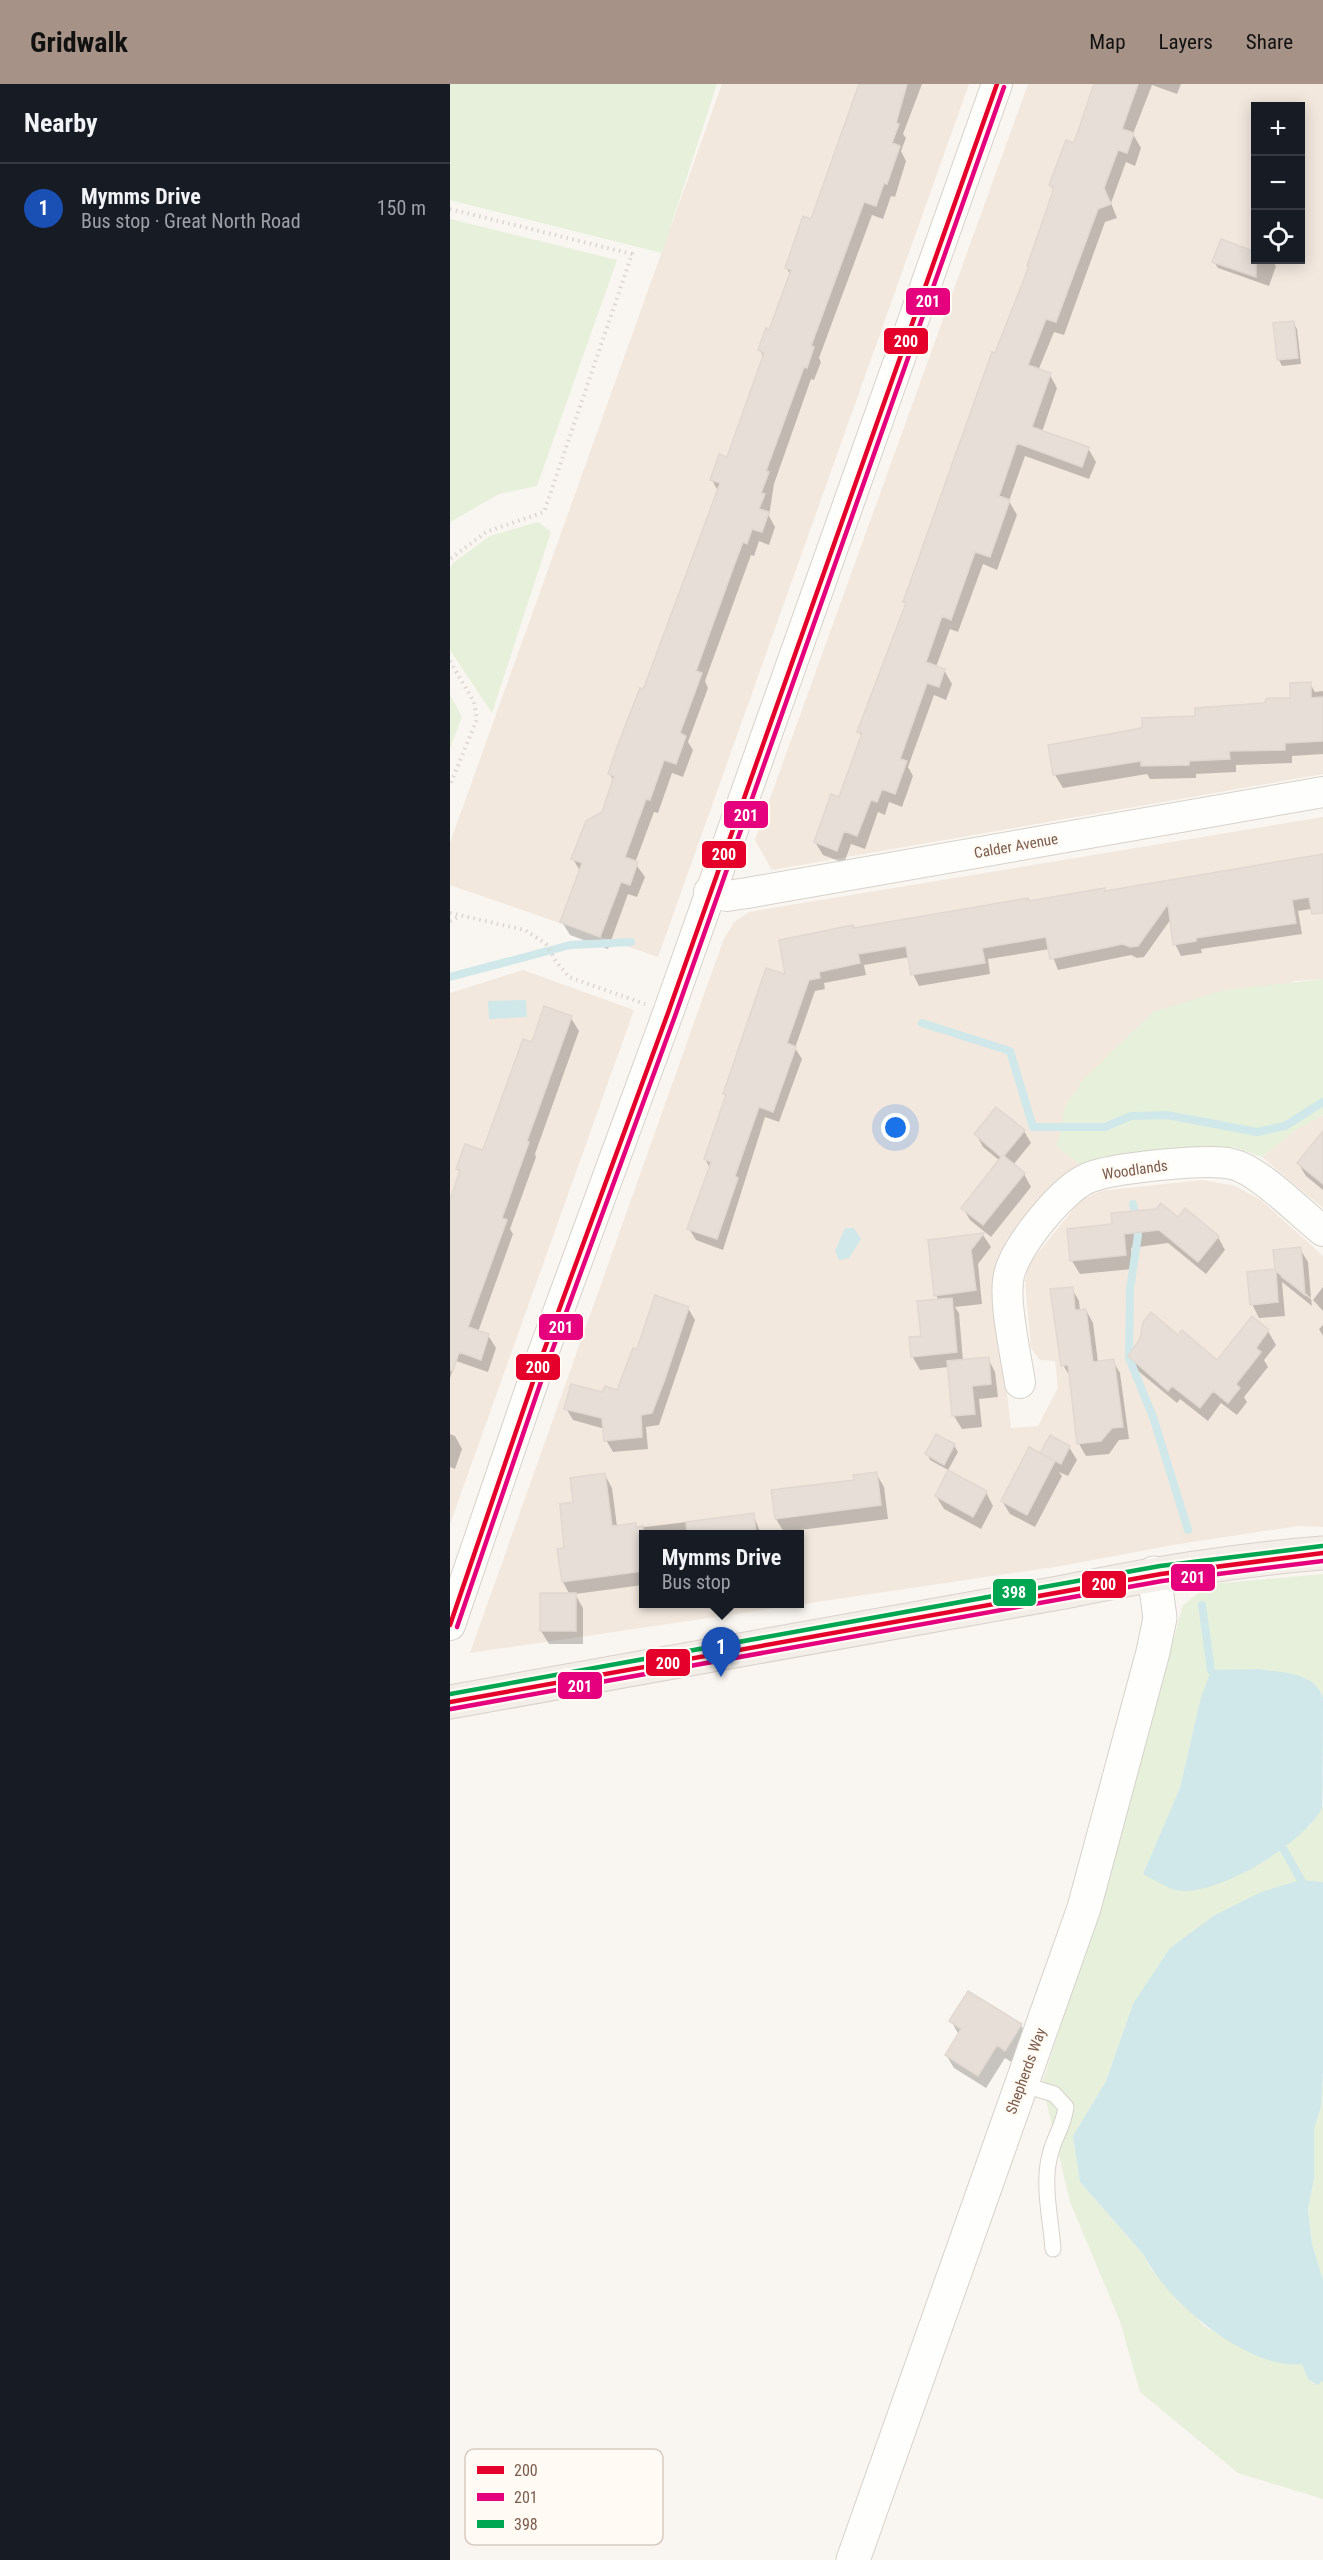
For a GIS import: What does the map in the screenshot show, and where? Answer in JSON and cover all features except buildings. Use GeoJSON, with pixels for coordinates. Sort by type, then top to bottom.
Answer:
{"type":"FeatureCollection","features":[{"type":"Feature","properties":{"kind":"main road"},"geometry":{"type":"LineString","coordinates":[[450,1702],[1240,1559],[1323,1553]]}},
{"type":"Feature","properties":{"kind":"street"},"geometry":{"type":"LineString","coordinates":[[450,1625],[535,1376],[668,1013],[997,84]]}},
{"type":"Feature","properties":{"kind":"street","name":"Calder Avenue"},"geometry":{"type":"LineString","coordinates":[[709,892],[727,896],[747,893],[1323,792]]}},
{"type":"Feature","properties":{"kind":"street","name":"Woodlands"},"geometry":{"type":"LineString","coordinates":[[1020,1383],[1009,1302],[1009,1275],[1019,1250],[1061,1197],[1087,1178],[1104,1173],[1197,1161],[1233,1164],[1263,1181],[1323,1231]]}},
{"type":"Feature","properties":{"kind":"street","name":"Shepherds Way"},"geometry":{"type":"LineString","coordinates":[[853,2560],[1084,1908],[1137,1719],[1160,1618],[1154,1574]]}},
{"type":"Feature","properties":{"kind":"lane"},"geometry":{"type":"LineString","coordinates":[[1022,2084],[1054,2094],[1066,2107],[1064,2125],[1050,2156],[1048,2190],[1053,2249]]}},
{"type":"Feature","properties":{"kind":"path"},"geometry":{"type":"LineString","coordinates":[[450,209],[633,254],[544,513],[486,532],[450,559]]}},
{"type":"Feature","properties":{"kind":"path"},"geometry":{"type":"LineString","coordinates":[[450,661],[474,702],[477,719],[450,785]]}},
{"type":"Feature","properties":{"kind":"path"},"geometry":{"type":"LineString","coordinates":[[450,913],[459,917],[525,930],[546,944],[569,977],[668,1013]]}},
{"type":"Feature","properties":{"kind":"path"},"geometry":{"type":"LineString","coordinates":[[450,921],[459,917]]}},
{"type":"Feature","properties":{"kind":"shaded area"},"geometry":{"type":"Polygon","coordinates":[[[722,84],[969,84],[658,957],[450,885],[450,843],[722,84]]]}},
{"type":"Feature","properties":{"kind":"shaded area"},"geometry":{"type":"Polygon","coordinates":[[[1028,84],[1323,84],[1323,774],[772,870],[755,840],[1028,84]]]}},
{"type":"Feature","properties":{"kind":"shaded area"},"geometry":{"type":"Polygon","coordinates":[[[1323,817],[1323,979],[1294,981],[1057,1147],[1080,1164],[1049,1193],[996,1294],[1011,1428],[1038,1426],[1058,1388],[1055,1361],[1040,1360],[1031,1348],[1025,1281],[1028,1265],[1080,1201],[1101,1191],[1202,1180],[1235,1186],[1261,1200],[1323,1256],[1323,1527],[1297,1526],[1173,1545],[1061,1566],[804,1604],[804,1530],[639,1530],[639,1608],[776,1608],[470,1653],[723,941],[734,922],[749,912],[1323,817]]]}},
{"type":"Feature","properties":{"kind":"shaded area"},"geometry":{"type":"Polygon","coordinates":[[[523,970],[634,1010],[450,1524],[450,993],[523,970]]]}},
{"type":"Feature","properties":{"kind":"shaded area"},"geometry":{"type":"Polygon","coordinates":[[[1323,1115],[1323,1208],[1262,1157],[1297,1129],[1323,1115]]]}},
{"type":"Feature","properties":{"kind":"green space"},"geometry":{"type":"Polygon","coordinates":[[[450,84],[717,84],[662,253],[450,200],[450,84]]]}},
{"type":"Feature","properties":{"kind":"green space"},"geometry":{"type":"Polygon","coordinates":[[[450,219],[617,260],[537,486],[499,494],[450,522],[450,219]]]}},
{"type":"Feature","properties":{"kind":"green space"},"geometry":{"type":"Polygon","coordinates":[[[538,522],[551,532],[492,713],[450,650],[450,568],[453,563],[490,536],[538,522]]]}},
{"type":"Feature","properties":{"kind":"green space"},"geometry":{"type":"Polygon","coordinates":[[[450,695],[462,717],[450,748],[450,695]]]}},
{"type":"Feature","properties":{"kind":"green space"},"geometry":{"type":"Polygon","coordinates":[[[1323,979],[1323,1115],[1297,1129],[1262,1157],[1234,1147],[1203,1147],[1080,1164],[1057,1147],[1065,1107],[1083,1080],[1153,1012],[1225,990],[1323,979]]]}},
{"type":"Feature","properties":{"kind":"green space"},"geometry":{"type":"Polygon","coordinates":[[[1323,1574],[1323,1698],[1320,1690],[1200,1701],[1180,1788],[1143,1874],[1309,1827],[1323,1806],[1323,1882],[1301,1880],[1133,2004],[1106,2081],[1073,2136],[1080,2182],[1144,2255],[1150,2268],[1204,2326],[1226,2338],[1302,2363],[1308,2379],[1314,2384],[1323,2381],[1323,2499],[1238,2473],[1140,2392],[1120,2321],[1070,2202],[1042,2083],[1100,1906],[1183,1605],[1211,1584],[1323,1574]]]}},
{"type":"Feature","properties":{"kind":"green space"},"geometry":{"type":"Polygon","coordinates":[[[1323,2071],[1323,2280],[1312,2244],[1308,2209],[1314,2179],[1314,2129],[1321,2107],[1323,2071]]]}},
{"type":"Feature","properties":{"kind":"water"},"geometry":{"type":"Polygon","coordinates":[[[526,1000],[527,1017],[489,1019],[488,1001],[526,1000]]]}},
{"type":"Feature","properties":{"kind":"water"},"geometry":{"type":"Polygon","coordinates":[[[845,1228],[854,1228],[861,1239],[849,1258],[839,1260],[835,1251],[845,1228]]]}},
{"type":"Feature","properties":{"kind":"water"},"geometry":{"type":"Polygon","coordinates":[[[1259,1669],[1297,1675],[1313,1683],[1319,1689],[1323,1698],[1322,1808],[1313,1822],[1298,1836],[1279,1851],[1235,1877],[1213,1886],[1193,1890],[1176,1890],[1168,1887],[1143,1874],[1180,1788],[1200,1701],[1211,1670],[1259,1669]]]}},
{"type":"Feature","properties":{"kind":"water"},"geometry":{"type":"Polygon","coordinates":[[[1301,1880],[1323,1882],[1323,2071],[1321,2107],[1314,2129],[1314,2179],[1308,2209],[1312,2244],[1323,2280],[1323,2381],[1317,2385],[1308,2379],[1302,2364],[1281,2363],[1234,2345],[1190,2312],[1171,2293],[1144,2255],[1080,2182],[1073,2136],[1106,2081],[1133,2004],[1170,1948],[1215,1915],[1261,1892],[1301,1880]]]}},
{"type":"Feature","properties":{"kind":"waterway"},"geometry":{"type":"LineString","coordinates":[[450,977],[570,945],[631,942]]}},
{"type":"Feature","properties":{"kind":"waterway"},"geometry":{"type":"LineString","coordinates":[[922,1023],[1010,1051],[1033,1127],[1105,1127],[1131,1116],[1167,1115],[1257,1132],[1285,1126],[1323,1102]]}},
{"type":"Feature","properties":{"kind":"waterway"},"geometry":{"type":"LineString","coordinates":[[1133,1204],[1138,1235],[1130,1289],[1129,1358],[1153,1417],[1188,1530]]}},
{"type":"Feature","properties":{"kind":"waterway"},"geometry":{"type":"LineString","coordinates":[[1202,1605],[1211,1670]]}},
{"type":"Feature","properties":{"kind":"waterway"},"geometry":{"type":"LineString","coordinates":[[1284,1850],[1301,1880]]}},
{"type":"Feature","properties":{"kind":"transit line","name":"200"},"geometry":{"type":"LineString","coordinates":[[450,1625],[538,1367],[668,1013],[997,84]]}},
{"type":"Feature","properties":{"kind":"transit line","name":"201"},"geometry":{"type":"LineString","coordinates":[[457,1627],[545,1370],[675,1016],[1004,87]]}},
{"type":"Feature","properties":{"kind":"transit line","name":"398"},"geometry":{"type":"LineString","coordinates":[[450,1694],[1160,1566],[1322,1546]]}},
{"type":"Feature","properties":{"kind":"transit line","name":"200"},"geometry":{"type":"LineString","coordinates":[[450,1702],[1161,1574],[1323,1553]]}},
{"type":"Feature","properties":{"kind":"transit line","name":"201"},"geometry":{"type":"LineString","coordinates":[[451,1709],[1162,1581],[1323,1561]]}},
{"type":"Feature","properties":{"kind":"place","name":"Mymms Drive"},"geometry":{"type":"Point","coordinates":[721,1677]}}]}
